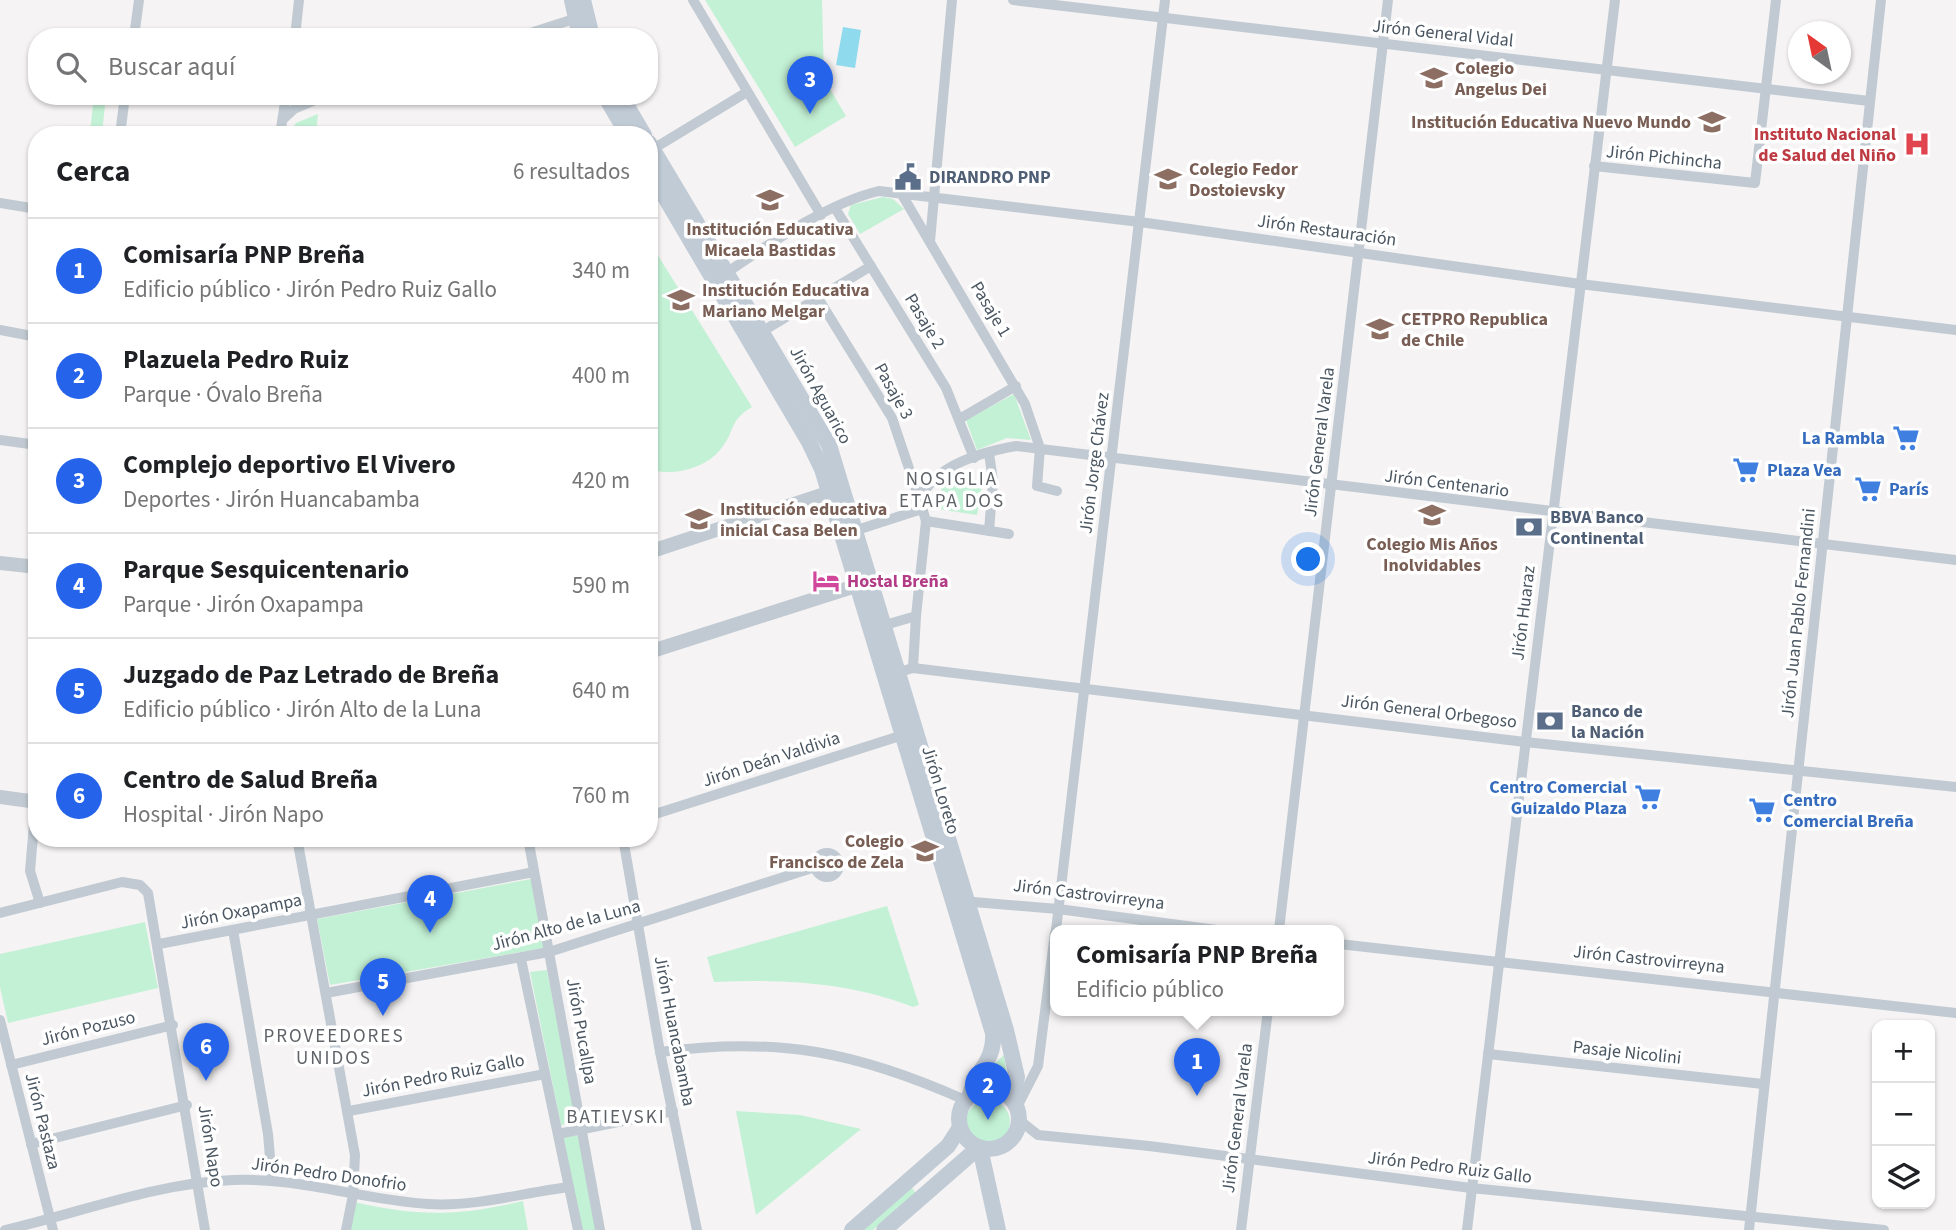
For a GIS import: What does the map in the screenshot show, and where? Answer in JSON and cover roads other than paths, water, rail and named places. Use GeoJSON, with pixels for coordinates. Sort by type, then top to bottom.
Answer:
{"type":"FeatureCollection","features":[{"type":"Feature","properties":{"kind":"main road"},"geometry":{"type":"LineString","coordinates":[[572,0],[581,11],[588,28]]}},
{"type":"Feature","properties":{"kind":"main road"},"geometry":{"type":"LineString","coordinates":[[610,105],[623,126]]}},
{"type":"Feature","properties":{"kind":"main road","name":"Jirón Aguarico"},"geometry":{"type":"LineString","coordinates":[[626,105],[639,126]]}},
{"type":"Feature","properties":{"kind":"main road","name":"Jirón Aguarico"},"geometry":{"type":"LineString","coordinates":[[658,159],[837,490]]}},
{"type":"Feature","properties":{"kind":"main road","name":"Jirón Aguarico"},"geometry":{"type":"LineString","coordinates":[[658,183],[721,277],[763,331],[829,444],[837,490]]}},
{"type":"Feature","properties":{"kind":"main road","name":"Jirón Loreto"},"geometry":{"type":"LineString","coordinates":[[837,490],[857,530],[865,583],[906,670],[993,1033],[992,1055],[972,1083],[968,1097]]}},
{"type":"Feature","properties":{"kind":"main road","name":"Jirón Loreto"},"geometry":{"type":"LineString","coordinates":[[837,490],[865,583],[904,735],[962,901],[1014,1063],[1017,1077],[1016,1109]]}},
{"type":"Feature","properties":{"kind":"main road"},"geometry":{"type":"LineString","coordinates":[[852,1230],[947,1146],[959,1129],[959,1113],[968,1097],[987,1088],[1005,1093],[1016,1109],[1014,1135],[1003,1146],[995,1165],[991,1195]]}},
{"type":"Feature","properties":{"kind":"main road"},"geometry":{"type":"LineString","coordinates":[[959,1129],[970,1144],[979,1148],[1003,1146]]}},
{"type":"Feature","properties":{"kind":"main road"},"geometry":{"type":"LineString","coordinates":[[884,1230],[979,1148]]}},
{"type":"Feature","properties":{"kind":"main road"},"geometry":{"type":"LineString","coordinates":[[979,1148],[999,1230]]}},
{"type":"Feature","properties":{"kind":"main road"},"geometry":{"type":"LineString","coordinates":[[911,1178],[925,1194]]}},
{"type":"Feature","properties":{"kind":"street"},"geometry":{"type":"LineString","coordinates":[[135,28],[139,0]]}},
{"type":"Feature","properties":{"kind":"street"},"geometry":{"type":"LineString","coordinates":[[296,28],[299,0]]}},
{"type":"Feature","properties":{"kind":"street"},"geometry":{"type":"LineString","coordinates":[[693,0],[821,215]]}},
{"type":"Feature","properties":{"kind":"street"},"geometry":{"type":"LineString","coordinates":[[930,241],[952,0]]}},
{"type":"Feature","properties":{"kind":"street","name":"Jirón General Vidal"},"geometry":{"type":"LineString","coordinates":[[1013,0],[1869,101]]}},
{"type":"Feature","properties":{"kind":"street","name":"Jirón Jorge Chávez"},"geometry":{"type":"LineString","coordinates":[[1056,925],[1165,0]]}},
{"type":"Feature","properties":{"kind":"street","name":"Jirón General Varela"},"geometry":{"type":"LineString","coordinates":[[1280,925],[1388,0]]}},
{"type":"Feature","properties":{"kind":"street","name":"Jirón Huaraz"},"geometry":{"type":"LineString","coordinates":[[1467,1230],[1615,0]]}},
{"type":"Feature","properties":{"kind":"street","name":"Jirón Pichincha"},"geometry":{"type":"LineString","coordinates":[[1594,166],[1755,183],[1776,0]]}},
{"type":"Feature","properties":{"kind":"street","name":"Jirón Juan Pablo Fernandini"},"geometry":{"type":"LineString","coordinates":[[1749,1230],[1881,0]]}},
{"type":"Feature","properties":{"kind":"street"},"geometry":{"type":"LineString","coordinates":[[540,28],[581,11]]}},
{"type":"Feature","properties":{"kind":"street"},"geometry":{"type":"LineString","coordinates":[[658,137],[747,92]]}},
{"type":"Feature","properties":{"kind":"street"},"geometry":{"type":"LineString","coordinates":[[121,126],[124,105]]}},
{"type":"Feature","properties":{"kind":"street"},"geometry":{"type":"LineString","coordinates":[[282,126],[285,105]]}},
{"type":"Feature","properties":{"kind":"street"},"geometry":{"type":"LineString","coordinates":[[283,119],[304,105]]}},
{"type":"Feature","properties":{"kind":"street","name":"Jirón Restauración"},"geometry":{"type":"LineString","coordinates":[[721,277],[821,215],[856,197],[879,191],[1140,222],[1580,284],[1956,330]]}},
{"type":"Feature","properties":{"kind":"street","name":"Pasaje 1"},"geometry":{"type":"LineString","coordinates":[[901,193],[1016,386],[1040,448]]}},
{"type":"Feature","properties":{"kind":"street"},"geometry":{"type":"LineString","coordinates":[[0,204],[28,208]]}},
{"type":"Feature","properties":{"kind":"street","name":"Pasaje 2"},"geometry":{"type":"LineString","coordinates":[[835,208],[946,388],[961,418],[974,458]]}},
{"type":"Feature","properties":{"kind":"street"},"geometry":{"type":"LineString","coordinates":[[763,331],[871,266]]}},
{"type":"Feature","properties":{"kind":"street","name":"Pasaje 3"},"geometry":{"type":"LineString","coordinates":[[818,298],[892,418],[921,505]]}},
{"type":"Feature","properties":{"kind":"street"},"geometry":{"type":"LineString","coordinates":[[0,330],[28,335]]}},
{"type":"Feature","properties":{"kind":"street"},"geometry":{"type":"LineString","coordinates":[[961,418],[1016,386]]}},
{"type":"Feature","properties":{"kind":"street"},"geometry":{"type":"LineString","coordinates":[[0,440],[28,444]]}},
{"type":"Feature","properties":{"kind":"street","name":"Jirón Centenario"},"geometry":{"type":"LineString","coordinates":[[914,483],[974,458],[1016,446],[1332,487],[1956,560]]}},
{"type":"Feature","properties":{"kind":"street"},"geometry":{"type":"LineString","coordinates":[[1040,448],[1037,486],[1056,491]]}},
{"type":"Feature","properties":{"kind":"street"},"geometry":{"type":"LineString","coordinates":[[989,453],[993,481],[989,531]]}},
{"type":"Feature","properties":{"kind":"street"},"geometry":{"type":"LineString","coordinates":[[857,530],[921,505],[930,482],[938,474]]}},
{"type":"Feature","properties":{"kind":"street"},"geometry":{"type":"LineString","coordinates":[[658,549],[837,490]]}},
{"type":"Feature","properties":{"kind":"street","name":"Jirón Loreto"},"geometry":{"type":"LineString","coordinates":[[906,670],[916,616],[926,522],[921,505]]}},
{"type":"Feature","properties":{"kind":"street"},"geometry":{"type":"LineString","coordinates":[[926,522],[1009,534]]}},
{"type":"Feature","properties":{"kind":"street"},"geometry":{"type":"LineString","coordinates":[[0,563],[28,566]]}},
{"type":"Feature","properties":{"kind":"street"},"geometry":{"type":"LineString","coordinates":[[658,649],[865,583]]}},
{"type":"Feature","properties":{"kind":"street"},"geometry":{"type":"LineString","coordinates":[[885,625],[916,616]]}},
{"type":"Feature","properties":{"kind":"street","name":"Jirón General Orbegoso"},"geometry":{"type":"LineString","coordinates":[[906,670],[1083,688],[1525,742],[1956,787]]}},
{"type":"Feature","properties":{"kind":"street","name":"Jirón Deán Valdivia"},"geometry":{"type":"LineString","coordinates":[[658,813],[904,735]]}},
{"type":"Feature","properties":{"kind":"street"},"geometry":{"type":"LineString","coordinates":[[0,797],[28,797]]}},
{"type":"Feature","properties":{"kind":"street"},"geometry":{"type":"LineString","coordinates":[[32,847],[30,871],[40,902]]}},
{"type":"Feature","properties":{"kind":"street"},"geometry":{"type":"LineString","coordinates":[[299,847],[355,1155],[353,1195],[346,1230]]}},
{"type":"Feature","properties":{"kind":"street","name":"Jirón Pucallpa"},"geometry":{"type":"LineString","coordinates":[[530,847],[600,1230]]}},
{"type":"Feature","properties":{"kind":"street","name":"Jirón Huancabamba"},"geometry":{"type":"LineString","coordinates":[[624,847],[660,1052],[697,1230]]}},
{"type":"Feature","properties":{"kind":"street","name":"Jirón Alto de la Luna"},"geometry":{"type":"LineString","coordinates":[[326,993],[549,952],[814,868]]}},
{"type":"Feature","properties":{"kind":"street","name":"Jirón Oxapampa"},"geometry":{"type":"LineString","coordinates":[[0,912],[133,882],[140,885],[152,901],[159,944],[534,872]]}},
{"type":"Feature","properties":{"kind":"street","name":"Jirón Castrovirreyna"},"geometry":{"type":"LineString","coordinates":[[962,901],[1058,909],[1179,925]]}},
{"type":"Feature","properties":{"kind":"street"},"geometry":{"type":"LineString","coordinates":[[233,930],[268,1134],[272,1181]]}},
{"type":"Feature","properties":{"kind":"street","name":"Jirón Napo"},"geometry":{"type":"LineString","coordinates":[[159,944],[200,1183],[205,1230]]}},
{"type":"Feature","properties":{"kind":"street","name":"Jirón Castrovirreyna"},"geometry":{"type":"LineString","coordinates":[[1344,945],[1956,1013]]}},
{"type":"Feature","properties":{"kind":"street"},"geometry":{"type":"LineString","coordinates":[[521,959],[578,1230]]}},
{"type":"Feature","properties":{"kind":"street","name":"Jirón Jorge Chávez"},"geometry":{"type":"LineString","coordinates":[[1016,1109],[1038,1066],[1050,971]]}},
{"type":"Feature","properties":{"kind":"street","name":"Jirón General Varela"},"geometry":{"type":"LineString","coordinates":[[1241,1230],[1267,1016]]}},
{"type":"Feature","properties":{"kind":"street","name":"Jirón Pastaza"},"geometry":{"type":"LineString","coordinates":[[0,1020],[51,1225]]}},
{"type":"Feature","properties":{"kind":"street","name":"Jirón Pozuso"},"geometry":{"type":"LineString","coordinates":[[11,1065],[173,1025]]}},
{"type":"Feature","properties":{"kind":"street"},"geometry":{"type":"LineString","coordinates":[[660,1052],[735,1045],[810,1049],[863,1060],[968,1097]]}},
{"type":"Feature","properties":{"kind":"street","name":"Pasaje Nicolini"},"geometry":{"type":"LineString","coordinates":[[1488,1054],[1763,1084]]}},
{"type":"Feature","properties":{"kind":"street","name":"Jirón Pedro Ruiz Gallo"},"geometry":{"type":"LineString","coordinates":[[349,1111],[545,1074]]}},
{"type":"Feature","properties":{"kind":"street"},"geometry":{"type":"LineString","coordinates":[[31,1144],[187,1105]]}},
{"type":"Feature","properties":{"kind":"street","name":"Jirón Pedro Ruiz Gallo"},"geometry":{"type":"LineString","coordinates":[[1016,1109],[1038,1135],[1471,1188],[1884,1230]]}},
{"type":"Feature","properties":{"kind":"street"},"geometry":{"type":"LineString","coordinates":[[558,1134],[673,1111]]}},
{"type":"Feature","properties":{"kind":"street","name":"Jirón Pedro Donofrio"},"geometry":{"type":"LineString","coordinates":[[5,1230],[51,1225],[200,1183],[272,1181],[388,1201],[463,1205],[522,1192],[569,1187]]}},
{"type":"Feature","properties":{"kind":"water"},"geometry":{"type":"Polygon","coordinates":[[[843,27],[861,30],[855,68],[836,65],[843,27]]]}},
{"type":"Feature","properties":{"kind":"place","name":"Colegio Angelus Dei"},"geometry":{"type":"Point","coordinates":[1434,78]}},
{"type":"Feature","properties":{"kind":"place","name":"Complejo deportivo El Vivero"},"geometry":{"type":"Point","coordinates":[810,114]}},
{"type":"Feature","properties":{"kind":"place","name":"Institución Educativa Nuevo Mundo"},"geometry":{"type":"Point","coordinates":[1712,122]}},
{"type":"Feature","properties":{"kind":"place","name":"Instituto Nacional de Salud del Niño"},"geometry":{"type":"Point","coordinates":[1917,144]}},
{"type":"Feature","properties":{"kind":"place","name":"DIRANDRO PNP"},"geometry":{"type":"Point","coordinates":[908,177]}},
{"type":"Feature","properties":{"kind":"place","name":"Colegio Fedor Dostoievsky"},"geometry":{"type":"Point","coordinates":[1168,179]}},
{"type":"Feature","properties":{"kind":"place","name":"Institución Educativa Micaela Bastidas"},"geometry":{"type":"Point","coordinates":[770,200]}},
{"type":"Feature","properties":{"kind":"place","name":"Institución Educativa Mariano Melgar"},"geometry":{"type":"Point","coordinates":[681,300]}},
{"type":"Feature","properties":{"kind":"place","name":"CETPRO Republica de Chile"},"geometry":{"type":"Point","coordinates":[1380,329]}},
{"type":"Feature","properties":{"kind":"place","name":"La Rambla"},"geometry":{"type":"Point","coordinates":[1906,438]}},
{"type":"Feature","properties":{"kind":"place","name":"Plaza Vea"},"geometry":{"type":"Point","coordinates":[1746,470]}},
{"type":"Feature","properties":{"kind":"place","name":"París"},"geometry":{"type":"Point","coordinates":[1868,489]}},
{"type":"Feature","properties":{"kind":"place","name":"Colegio Mis Años Inolvidables"},"geometry":{"type":"Point","coordinates":[1432,515]}},
{"type":"Feature","properties":{"kind":"place","name":"Institución educativa inicial Casa Belen"},"geometry":{"type":"Point","coordinates":[699,519]}},
{"type":"Feature","properties":{"kind":"place","name":"BBVA Banco Continental"},"geometry":{"type":"Point","coordinates":[1529,527]}},
{"type":"Feature","properties":{"kind":"place","name":"Hostal Breña"},"geometry":{"type":"Point","coordinates":[826,581]}},
{"type":"Feature","properties":{"kind":"place","name":"Banco de la Nación"},"geometry":{"type":"Point","coordinates":[1550,721]}},
{"type":"Feature","properties":{"kind":"place","name":"Centro Comercial Guizaldo Plaza"},"geometry":{"type":"Point","coordinates":[1648,797]}},
{"type":"Feature","properties":{"kind":"place","name":"Centro Comercial Breña"},"geometry":{"type":"Point","coordinates":[1762,810]}},
{"type":"Feature","properties":{"kind":"place","name":"Colegio Francisco de Zela"},"geometry":{"type":"Point","coordinates":[925,851]}},
{"type":"Feature","properties":{"kind":"place","name":"Parque Sesquicentenario"},"geometry":{"type":"Point","coordinates":[430,933]}},
{"type":"Feature","properties":{"kind":"place","name":"Juzgado de Paz Letrado de Breña"},"geometry":{"type":"Point","coordinates":[383,1016]}},
{"type":"Feature","properties":{"kind":"place","name":"Centro de Salud Breña"},"geometry":{"type":"Point","coordinates":[206,1081]}},
{"type":"Feature","properties":{"kind":"place","name":"Comisaría PNP Breña"},"geometry":{"type":"Point","coordinates":[1197,1096]}},
{"type":"Feature","properties":{"kind":"place","name":"Plazuela Pedro Ruiz"},"geometry":{"type":"Point","coordinates":[988,1120]}},
{"type":"Feature","properties":{"kind":"district","name":"NOSIGLIA ETAPA DOS"},"geometry":{"type":"Point","coordinates":[952,489]}},
{"type":"Feature","properties":{"kind":"district","name":"PROVEEDORES UNIDOS"},"geometry":{"type":"Point","coordinates":[334,1046]}},
{"type":"Feature","properties":{"kind":"district","name":"BATIEVSKI"},"geometry":{"type":"Point","coordinates":[616,1116]}}]}
